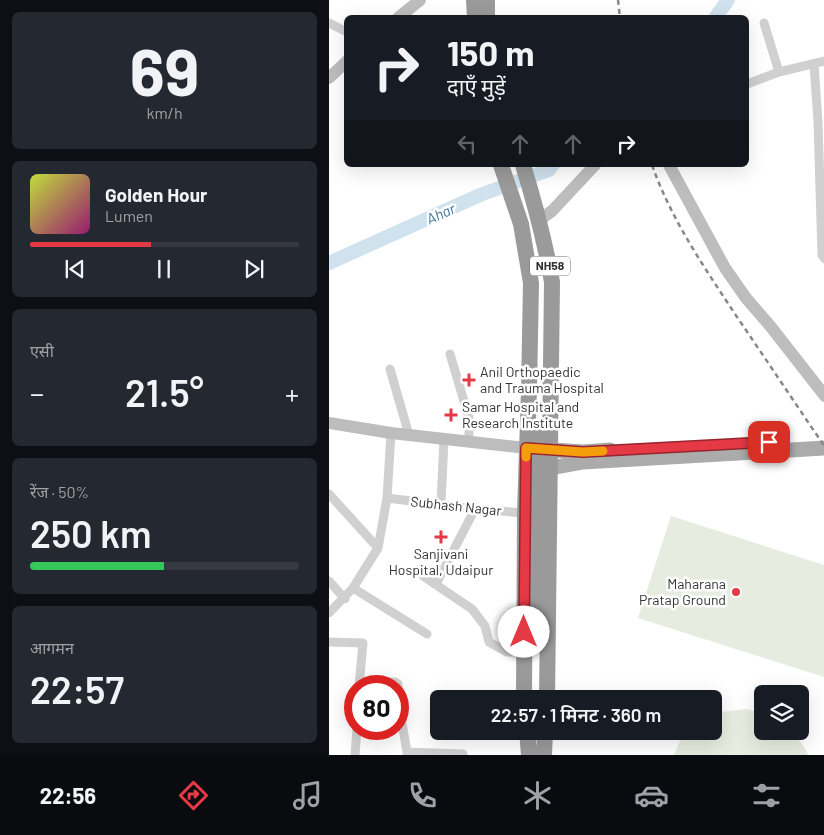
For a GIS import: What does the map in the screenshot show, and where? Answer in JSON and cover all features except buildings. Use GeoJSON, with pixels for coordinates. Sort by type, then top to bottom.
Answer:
{"type":"FeatureCollection","features":[{"type":"Feature","properties":{"kind":"highway"},"geometry":{"type":"LineString","coordinates":[[475,0],[475,15]]}},
{"type":"Feature","properties":{"kind":"highway"},"geometry":{"type":"LineString","coordinates":[[487,0],[487,15]]}},
{"type":"Feature","properties":{"kind":"highway"},"geometry":{"type":"LineString","coordinates":[[502,167],[521,224],[536,246]]}},
{"type":"Feature","properties":{"kind":"highway"},"geometry":{"type":"LineString","coordinates":[[524,167],[538,221],[536,246],[543,290],[538,419],[537,690]]}},
{"type":"Feature","properties":{"kind":"highway","name":"NH58"},"geometry":{"type":"LineString","coordinates":[[538,221],[545,242],[552,282],[547,690]]}},
{"type":"Feature","properties":{"kind":"highway","name":"NH58"},"geometry":{"type":"LineString","coordinates":[[521,224],[531,283],[526,448],[524,690]]}},
{"type":"Feature","properties":{"kind":"main road"},"geometry":{"type":"LineString","coordinates":[[550,416],[555,434],[564,444],[583,457]]}},
{"type":"Feature","properties":{"kind":"main road"},"geometry":{"type":"LineString","coordinates":[[526,473],[551,468],[583,457],[824,439]]}},
{"type":"Feature","properties":{"kind":"main road"},"geometry":{"type":"LineString","coordinates":[[526,448],[550,449],[583,457],[824,448]]}},
{"type":"Feature","properties":{"kind":"main road"},"geometry":{"type":"LineString","coordinates":[[550,499],[555,484],[565,470],[583,457]]}},
{"type":"Feature","properties":{"kind":"street"},"geometry":{"type":"LineString","coordinates":[[402,15],[420,0]]}},
{"type":"Feature","properties":{"kind":"street"},"geometry":{"type":"LineString","coordinates":[[329,23],[344,30]]}},
{"type":"Feature","properties":{"kind":"street"},"geometry":{"type":"LineString","coordinates":[[764,24],[779,72]]}},
{"type":"Feature","properties":{"kind":"street"},"geometry":{"type":"LineString","coordinates":[[749,83],[779,72],[824,61]]}},
{"type":"Feature","properties":{"kind":"street"},"geometry":{"type":"LineString","coordinates":[[329,78],[344,64]]}},
{"type":"Feature","properties":{"kind":"street"},"geometry":{"type":"LineString","coordinates":[[814,64],[821,122],[822,255],[824,259]]}},
{"type":"Feature","properties":{"kind":"street"},"geometry":{"type":"LineString","coordinates":[[538,221],[552,212],[593,167]]}},
{"type":"Feature","properties":{"kind":"street"},"geometry":{"type":"LineString","coordinates":[[670,167],[725,268],[746,298],[771,327],[824,396]]}},
{"type":"Feature","properties":{"kind":"street"},"geometry":{"type":"LineString","coordinates":[[449,354],[469,418],[469,442]]}},
{"type":"Feature","properties":{"kind":"street"},"geometry":{"type":"LineString","coordinates":[[391,369],[409,434]]}},
{"type":"Feature","properties":{"kind":"street"},"geometry":{"type":"LineString","coordinates":[[329,423],[391,433],[526,448]]}},
{"type":"Feature","properties":{"kind":"street"},"geometry":{"type":"LineString","coordinates":[[329,613],[345,599],[377,548],[387,498],[391,433]]}},
{"type":"Feature","properties":{"kind":"street"},"geometry":{"type":"LineString","coordinates":[[441,504],[444,439]]}},
{"type":"Feature","properties":{"kind":"street"},"geometry":{"type":"LineString","coordinates":[[329,494],[377,548]]}},
{"type":"Feature","properties":{"kind":"street","name":"Subhash Nagar"},"geometry":{"type":"LineString","coordinates":[[387,498],[475,509],[525,512]]}},
{"type":"Feature","properties":{"kind":"street"},"geometry":{"type":"LineString","coordinates":[[436,584],[475,509]]}},
{"type":"Feature","properties":{"kind":"street"},"geometry":{"type":"LineString","coordinates":[[423,576],[472,609],[485,626],[489,642],[507,652],[524,652]]}},
{"type":"Feature","properties":{"kind":"street"},"geometry":{"type":"LineString","coordinates":[[329,581],[345,599]]}},
{"type":"Feature","properties":{"kind":"street"},"geometry":{"type":"LineString","coordinates":[[353,588],[427,634]]}},
{"type":"Feature","properties":{"kind":"street"},"geometry":{"type":"LineString","coordinates":[[329,642],[363,643],[360,675]]}},
{"type":"Feature","properties":{"kind":"street"},"geometry":{"type":"LineString","coordinates":[[355,755],[356,740]]}},
{"type":"Feature","properties":{"kind":"street"},"geometry":{"type":"LineString","coordinates":[[405,740],[407,754],[463,754]]}},
{"type":"Feature","properties":{"kind":"shaded area","name":"Maharana Pratap Ground"},"geometry":{"type":"Polygon","coordinates":[[[671,516],[824,565],[824,677],[638,618],[671,516]]]}},
{"type":"Feature","properties":{"kind":"shaded area"},"geometry":{"type":"Polygon","coordinates":[[[746,709],[754,711],[754,740],[799,740],[808,755],[674,755],[681,740],[722,740],[722,712],[746,709]]]}},
{"type":"Feature","properties":{"kind":"waterway","name":"Ahar"},"geometry":{"type":"LineString","coordinates":[[717,15],[728,0]]}},
{"type":"Feature","properties":{"kind":"waterway","name":"Ahar"},"geometry":{"type":"LineString","coordinates":[[329,263],[480,195],[549,170],[551,167]]}},
{"type":"Feature","properties":{"kind":"railway"},"geometry":{"type":"LineString","coordinates":[[618,0],[620,15]]}},
{"type":"Feature","properties":{"kind":"railway"},"geometry":{"type":"LineString","coordinates":[[653,167],[678,223],[700,260],[825,447]]}},
{"type":"Feature","properties":{"kind":"slow traffic"},"geometry":{"type":"LineString","coordinates":[[526,457],[526,448],[583,452],[603,451]]}},
{"type":"Feature","properties":{"kind":"place","name":"Anil Orthopaedic and Trauma Hospital"},"geometry":{"type":"Point","coordinates":[469,380]}},
{"type":"Feature","properties":{"kind":"place","name":"Samar Hospital and Research Institute"},"geometry":{"type":"Point","coordinates":[451,415]}},
{"type":"Feature","properties":{"kind":"place","name":"Sanjivani Hospital, Udaipur"},"geometry":{"type":"Point","coordinates":[441,537]}},
{"type":"Feature","properties":{"kind":"place","name":"Maharana Pratap Ground"},"geometry":{"type":"Point","coordinates":[736,592]}},
{"type":"Feature","properties":{"kind":"route"},"geometry":{"type":"LineString","coordinates":[[524,632],[526,448],[583,452],[769,442]]}}]}
